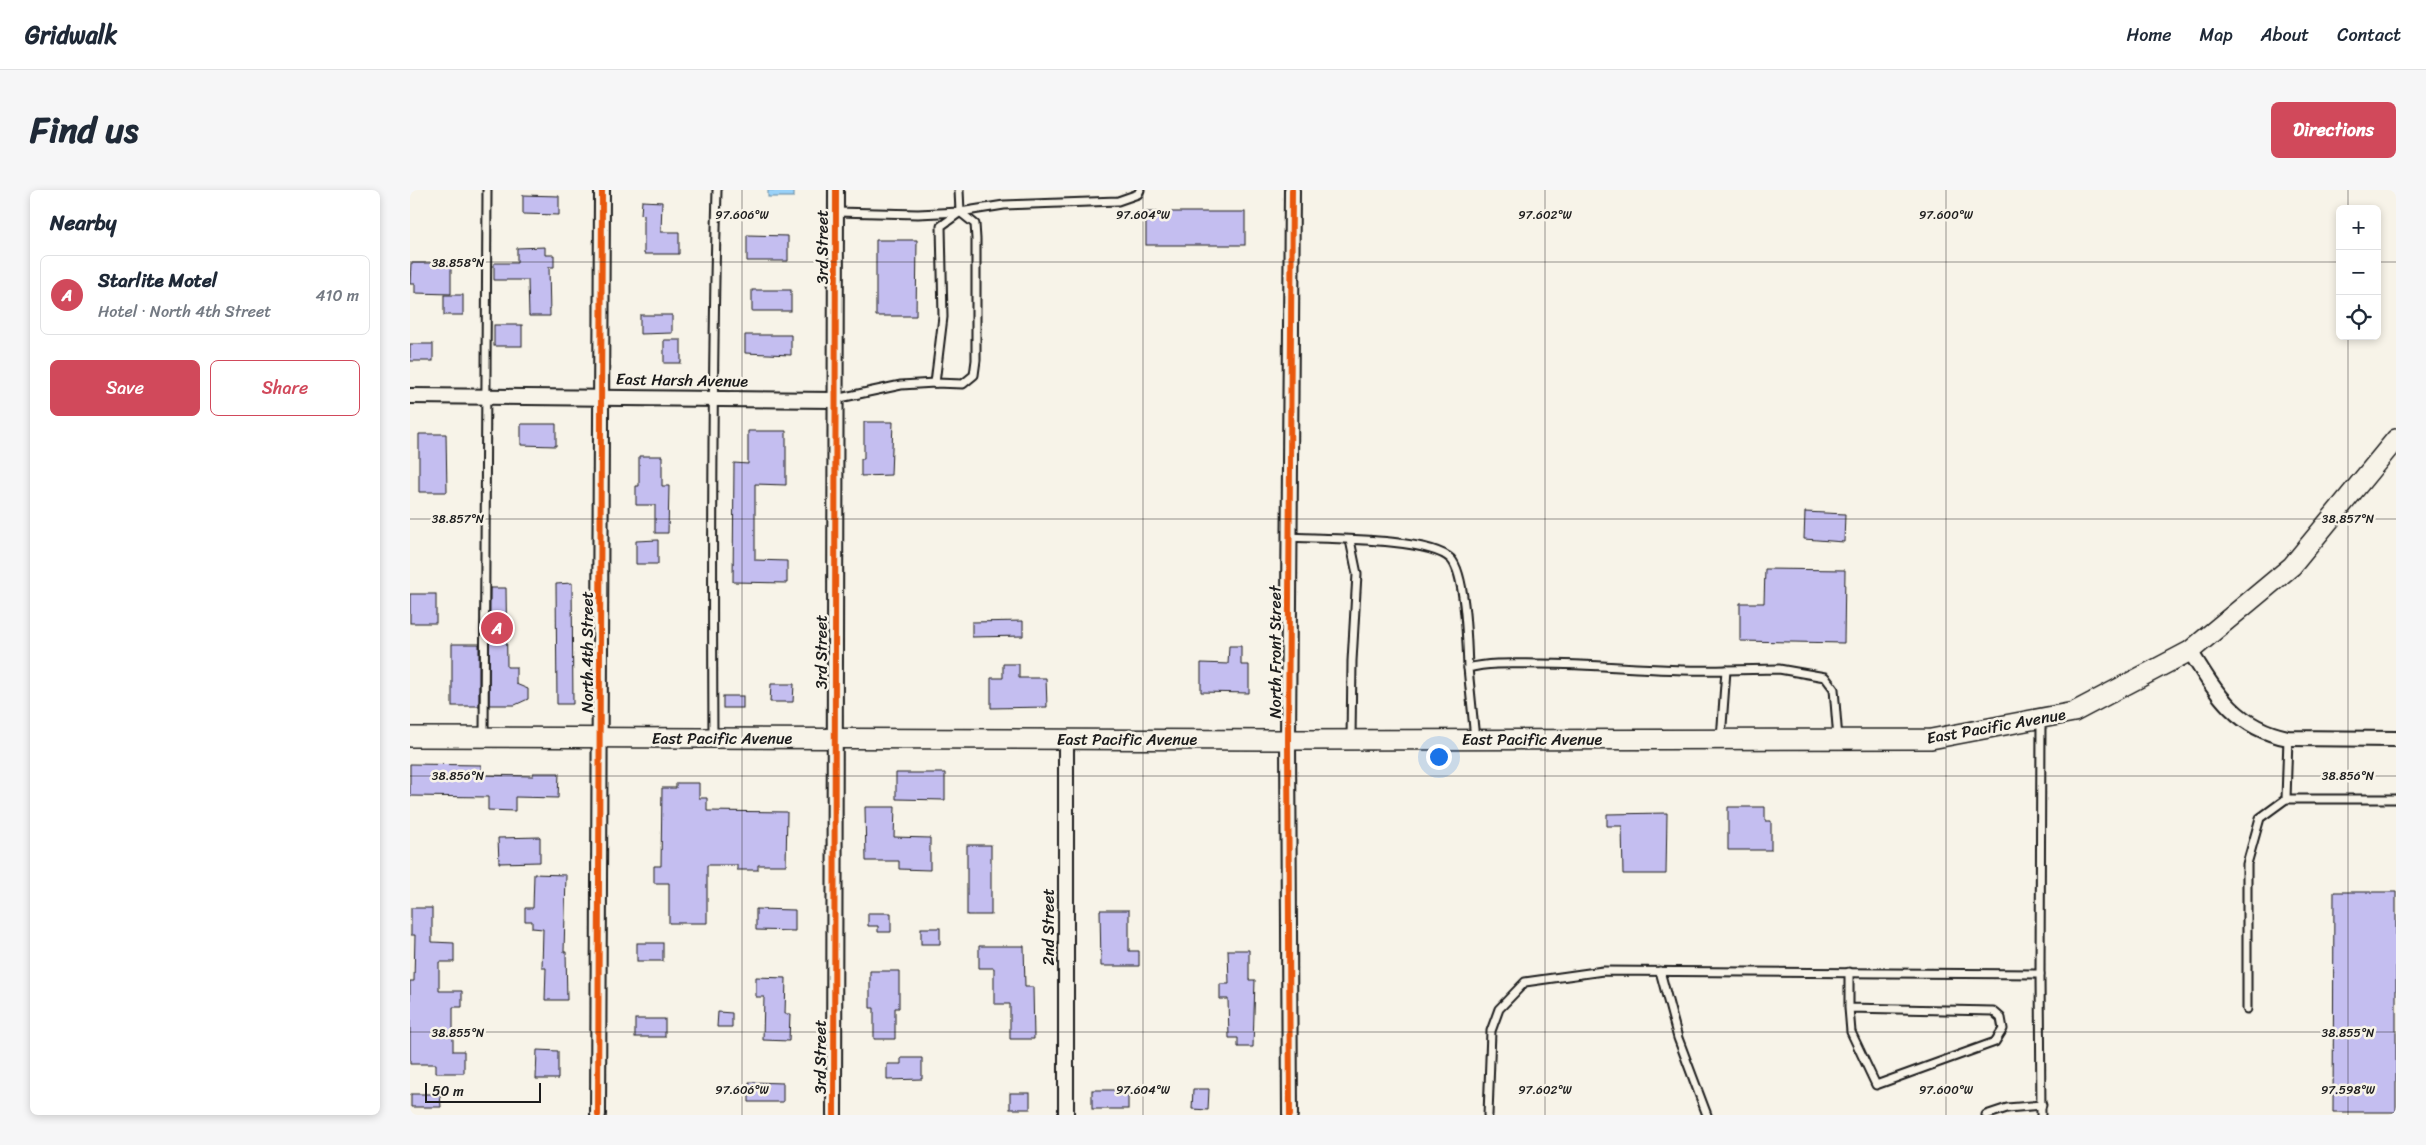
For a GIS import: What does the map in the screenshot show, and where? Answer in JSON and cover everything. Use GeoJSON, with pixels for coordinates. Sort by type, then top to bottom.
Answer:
{"type":"FeatureCollection","features":[{"type":"Feature","properties":{"kind":"main road","name":"East Pacific Avenue"},"geometry":{"type":"LineString","coordinates":[[410,737],[1288,740],[1931,739],[2074,712],[2190,651],[2292,566],[2396,439]]}},
{"type":"Feature","properties":{"kind":"street","name":"North 4th Street"},"geometry":{"type":"LineString","coordinates":[[598,1115],[602,190]]}},
{"type":"Feature","properties":{"kind":"street","name":"3rd Street"},"geometry":{"type":"LineString","coordinates":[[834,1115],[834,400],[836,190]]}},
{"type":"Feature","properties":{"kind":"street","name":"North Front Street"},"geometry":{"type":"LineString","coordinates":[[1290,1115],[1288,740],[1292,190]]}},
{"type":"Feature","properties":{"kind":"street","name":"East Harsh Avenue"},"geometry":{"type":"LineString","coordinates":[[410,396],[834,400]]}},
{"type":"Feature","properties":{"kind":"street"},"geometry":{"type":"LineString","coordinates":[[2190,651],[2224,703],[2238,716],[2260,729],[2288,738],[2396,739]]}},
{"type":"Feature","properties":{"kind":"street","name":"2nd Street"},"geometry":{"type":"LineString","coordinates":[[1066,739],[1066,1115]]}},
{"type":"Feature","properties":{"kind":"lane"},"geometry":{"type":"LineString","coordinates":[[484,737],[487,190]]}},
{"type":"Feature","properties":{"kind":"lane"},"geometry":{"type":"LineString","coordinates":[[713,738],[714,448],[712,398],[717,190]]}},
{"type":"Feature","properties":{"kind":"lane"},"geometry":{"type":"LineString","coordinates":[[834,400],[901,385],[963,384],[974,375],[976,360],[975,224],[960,212],[959,190]]}},
{"type":"Feature","properties":{"kind":"lane"},"geometry":{"type":"LineString","coordinates":[[836,212],[918,214],[960,212],[1004,205],[1118,201],[1138,194],[1140,190]]}},
{"type":"Feature","properties":{"kind":"lane"},"geometry":{"type":"LineString","coordinates":[[935,383],[943,317],[941,226],[960,212]]}},
{"type":"Feature","properties":{"kind":"lane"},"geometry":{"type":"LineString","coordinates":[[1289,537],[1374,541],[1434,549],[1452,560],[1463,590],[1475,740]]}},
{"type":"Feature","properties":{"kind":"lane"},"geometry":{"type":"LineString","coordinates":[[1350,540],[1357,574],[1352,662],[1351,740]]}},
{"type":"Feature","properties":{"kind":"lane"},"geometry":{"type":"LineString","coordinates":[[1468,668],[1486,663],[1577,664],[1700,671],[1779,669],[1824,677],[1834,689],[1838,739]]}},
{"type":"Feature","properties":{"kind":"lane"},"geometry":{"type":"LineString","coordinates":[[1721,739],[1726,670]]}},
{"type":"Feature","properties":{"kind":"lane"},"geometry":{"type":"LineString","coordinates":[[2041,719],[2040,974],[2042,1115]]}},
{"type":"Feature","properties":{"kind":"lane"},"geometry":{"type":"LineString","coordinates":[[2286,799],[2288,738]]}},
{"type":"Feature","properties":{"kind":"lane"},"geometry":{"type":"LineString","coordinates":[[2246,1009],[2247,864],[2260,818],[2286,799],[2396,799]]}},
{"type":"Feature","properties":{"kind":"lane"},"geometry":{"type":"LineString","coordinates":[[1488,1115],[1491,1031],[1499,1009],[1525,982],[1603,971],[2040,974]]}},
{"type":"Feature","properties":{"kind":"lane"},"geometry":{"type":"LineString","coordinates":[[1660,971],[1678,1038],[1707,1115]]}},
{"type":"Feature","properties":{"kind":"lane"},"geometry":{"type":"LineString","coordinates":[[1849,972],[1849,1008],[1851,1032],[1876,1085],[1995,1042],[2003,1029],[2001,1018],[1993,1011],[1849,1008]]}},
{"type":"Feature","properties":{"kind":"lane"},"geometry":{"type":"LineString","coordinates":[[1986,1115],[2007,1108],[2042,1105]]}},
{"type":"Feature","properties":{"kind":"water"},"geometry":{"type":"Polygon","coordinates":[[[768,190],[794,190],[794,197],[768,197],[768,190]]]}},
{"type":"Feature","properties":{"kind":"building"},"geometry":{"type":"Polygon","coordinates":[[[523,195],[559,196],[559,215],[523,214],[523,195]]]}},
{"type":"Feature","properties":{"kind":"building"},"geometry":{"type":"Polygon","coordinates":[[[642,201],[662,202],[661,232],[679,232],[679,254],[644,254],[642,201]]]}},
{"type":"Feature","properties":{"kind":"building"},"geometry":{"type":"Polygon","coordinates":[[[1146,212],[1245,212],[1245,245],[1146,245],[1146,212]]]}},
{"type":"Feature","properties":{"kind":"building"},"geometry":{"type":"Polygon","coordinates":[[[747,235],[788,236],[788,261],[747,261],[747,235]]]}},
{"type":"Feature","properties":{"kind":"building"},"geometry":{"type":"Polygon","coordinates":[[[876,240],[917,240],[916,316],[876,316],[876,240]]]}},
{"type":"Feature","properties":{"kind":"building"},"geometry":{"type":"Polygon","coordinates":[[[545,247],[545,255],[554,255],[554,267],[549,267],[550,316],[529,316],[528,280],[494,280],[494,263],[517,263],[517,248],[545,247]]]}},
{"type":"Feature","properties":{"kind":"building"},"geometry":{"type":"Polygon","coordinates":[[[411,263],[451,263],[451,294],[415,293],[415,284],[410,284],[411,263]]]}},
{"type":"Feature","properties":{"kind":"building"},"geometry":{"type":"Polygon","coordinates":[[[752,290],[791,290],[791,311],[752,311],[752,290]]]}},
{"type":"Feature","properties":{"kind":"building"},"geometry":{"type":"Polygon","coordinates":[[[444,295],[463,295],[463,315],[444,315],[444,295]]]}},
{"type":"Feature","properties":{"kind":"building"},"geometry":{"type":"Polygon","coordinates":[[[640,315],[672,315],[672,333],[640,334],[640,315]]]}},
{"type":"Feature","properties":{"kind":"building"},"geometry":{"type":"Polygon","coordinates":[[[494,325],[522,325],[522,346],[494,346],[494,325]]]}},
{"type":"Feature","properties":{"kind":"building"},"geometry":{"type":"Polygon","coordinates":[[[745,335],[791,335],[791,355],[745,353],[745,335]]]}},
{"type":"Feature","properties":{"kind":"building"},"geometry":{"type":"Polygon","coordinates":[[[664,340],[681,340],[681,363],[664,363],[664,340]]]}},
{"type":"Feature","properties":{"kind":"building"},"geometry":{"type":"Polygon","coordinates":[[[410,344],[433,344],[433,361],[410,361],[410,344]]]}},
{"type":"Feature","properties":{"kind":"building"},"geometry":{"type":"Polygon","coordinates":[[[864,422],[893,422],[891,475],[861,476],[861,459],[864,459],[864,422]]]}},
{"type":"Feature","properties":{"kind":"building"},"geometry":{"type":"Polygon","coordinates":[[[521,424],[556,424],[556,446],[521,445],[521,424]]]}},
{"type":"Feature","properties":{"kind":"building"},"geometry":{"type":"Polygon","coordinates":[[[748,431],[786,431],[786,485],[755,484],[755,560],[787,561],[787,583],[733,582],[734,463],[748,464],[748,431]]]}},
{"type":"Feature","properties":{"kind":"building"},"geometry":{"type":"Polygon","coordinates":[[[419,434],[446,434],[447,492],[419,492],[419,434]]]}},
{"type":"Feature","properties":{"kind":"building"},"geometry":{"type":"Polygon","coordinates":[[[639,456],[662,456],[662,486],[669,486],[668,533],[655,533],[655,505],[636,505],[636,486],[639,486],[639,456]]]}},
{"type":"Feature","properties":{"kind":"building"},"geometry":{"type":"Polygon","coordinates":[[[1805,512],[1845,514],[1844,542],[1804,539],[1805,512]]]}},
{"type":"Feature","properties":{"kind":"building"},"geometry":{"type":"Polygon","coordinates":[[[658,540],[658,564],[636,564],[636,541],[658,540]]]}},
{"type":"Feature","properties":{"kind":"building"},"geometry":{"type":"Polygon","coordinates":[[[1765,569],[1845,570],[1844,643],[1740,641],[1740,603],[1764,603],[1765,569]]]}},
{"type":"Feature","properties":{"kind":"building"},"geometry":{"type":"Polygon","coordinates":[[[572,583],[573,704],[557,704],[556,584],[572,583]]]}},
{"type":"Feature","properties":{"kind":"building"},"geometry":{"type":"Polygon","coordinates":[[[490,588],[506,588],[507,667],[516,667],[516,684],[528,689],[528,699],[515,705],[489,705],[490,588]]]}},
{"type":"Feature","properties":{"kind":"building"},"geometry":{"type":"Polygon","coordinates":[[[410,594],[436,594],[436,623],[410,623],[410,594]]]}},
{"type":"Feature","properties":{"kind":"building"},"geometry":{"type":"Polygon","coordinates":[[[1023,621],[1023,636],[972,637],[972,622],[1023,621]]]}},
{"type":"Feature","properties":{"kind":"building"},"geometry":{"type":"Polygon","coordinates":[[[452,644],[479,644],[479,706],[452,706],[452,644]]]}},
{"type":"Feature","properties":{"kind":"building"},"geometry":{"type":"Polygon","coordinates":[[[1229,646],[1241,646],[1241,665],[1249,665],[1249,693],[1201,692],[1201,663],[1228,664],[1229,646]]]}},
{"type":"Feature","properties":{"kind":"building"},"geometry":{"type":"Polygon","coordinates":[[[1003,664],[1019,664],[1019,678],[1046,678],[1047,707],[991,708],[991,678],[1003,678],[1003,664]]]}},
{"type":"Feature","properties":{"kind":"building"},"geometry":{"type":"Polygon","coordinates":[[[771,684],[794,684],[793,702],[770,702],[771,684]]]}},
{"type":"Feature","properties":{"kind":"building"},"geometry":{"type":"Polygon","coordinates":[[[723,696],[743,696],[743,708],[723,708],[723,696]]]}},
{"type":"Feature","properties":{"kind":"building"},"geometry":{"type":"Polygon","coordinates":[[[410,764],[481,765],[481,775],[533,776],[533,773],[559,773],[558,798],[515,797],[515,811],[488,810],[488,797],[410,796],[410,764]]]}},
{"type":"Feature","properties":{"kind":"building"},"geometry":{"type":"Polygon","coordinates":[[[896,773],[945,773],[945,800],[896,799],[896,773]]]}},
{"type":"Feature","properties":{"kind":"building"},"geometry":{"type":"Polygon","coordinates":[[[676,783],[699,783],[699,798],[707,798],[707,811],[787,812],[786,865],[758,865],[758,870],[737,870],[737,865],[707,865],[707,923],[669,923],[669,883],[654,883],[654,866],[661,866],[662,788],[676,788],[676,783]]]}},
{"type":"Feature","properties":{"kind":"building"},"geometry":{"type":"Polygon","coordinates":[[[865,807],[895,807],[894,837],[930,838],[930,870],[899,869],[899,861],[866,861],[865,807]]]}},
{"type":"Feature","properties":{"kind":"building"},"geometry":{"type":"Polygon","coordinates":[[[1728,807],[1765,807],[1765,821],[1771,821],[1771,850],[1728,850],[1728,807]]]}},
{"type":"Feature","properties":{"kind":"building"},"geometry":{"type":"Polygon","coordinates":[[[1667,813],[1666,874],[1623,874],[1622,826],[1607,826],[1607,814],[1667,813]]]}},
{"type":"Feature","properties":{"kind":"building"},"geometry":{"type":"Polygon","coordinates":[[[540,837],[540,862],[499,863],[498,838],[540,837]]]}},
{"type":"Feature","properties":{"kind":"building"},"geometry":{"type":"Polygon","coordinates":[[[967,845],[991,845],[991,915],[967,915],[967,845]]]}},
{"type":"Feature","properties":{"kind":"building"},"geometry":{"type":"Polygon","coordinates":[[[534,874],[566,875],[564,952],[566,952],[567,1000],[545,1000],[546,968],[542,968],[543,929],[532,928],[532,921],[525,921],[525,908],[533,908],[534,874]]]}},
{"type":"Feature","properties":{"kind":"building"},"geometry":{"type":"Polygon","coordinates":[[[2334,892],[2396,892],[2396,1112],[2333,1112],[2334,892]]]}},
{"type":"Feature","properties":{"kind":"building"},"geometry":{"type":"Polygon","coordinates":[[[411,908],[432,908],[432,942],[454,943],[454,962],[439,962],[439,991],[462,991],[462,1007],[453,1007],[453,1051],[464,1051],[464,1073],[436,1073],[436,1064],[410,1064],[410,981],[414,981],[415,935],[411,935],[411,908]]]}},
{"type":"Feature","properties":{"kind":"building"},"geometry":{"type":"Polygon","coordinates":[[[756,909],[795,910],[795,931],[756,930],[756,909]]]}},
{"type":"Feature","properties":{"kind":"building"},"geometry":{"type":"Polygon","coordinates":[[[1100,910],[1129,910],[1129,951],[1139,951],[1139,966],[1101,966],[1100,910]]]}},
{"type":"Feature","properties":{"kind":"building"},"geometry":{"type":"Polygon","coordinates":[[[868,913],[891,913],[891,932],[878,932],[878,926],[868,926],[868,913]]]}},
{"type":"Feature","properties":{"kind":"building"},"geometry":{"type":"Polygon","coordinates":[[[921,928],[940,928],[940,944],[921,944],[921,928]]]}},
{"type":"Feature","properties":{"kind":"building"},"geometry":{"type":"Polygon","coordinates":[[[637,943],[663,943],[663,961],[637,961],[637,943]]]}},
{"type":"Feature","properties":{"kind":"building"},"geometry":{"type":"Polygon","coordinates":[[[979,946],[1024,946],[1025,987],[1033,987],[1034,1039],[1010,1039],[1010,1004],[994,1004],[994,968],[979,968],[979,946]]]}},
{"type":"Feature","properties":{"kind":"building"},"geometry":{"type":"Polygon","coordinates":[[[1228,950],[1249,950],[1249,980],[1255,980],[1253,1047],[1238,1047],[1238,1038],[1229,1038],[1228,999],[1220,999],[1220,984],[1229,984],[1228,950]]]}},
{"type":"Feature","properties":{"kind":"building"},"geometry":{"type":"Polygon","coordinates":[[[870,971],[899,971],[899,1008],[895,1008],[895,1039],[874,1039],[874,1008],[870,1008],[870,971]]]}},
{"type":"Feature","properties":{"kind":"building"},"geometry":{"type":"Polygon","coordinates":[[[756,977],[786,978],[785,1014],[790,1014],[789,1041],[763,1040],[764,997],[756,997],[756,977]]]}},
{"type":"Feature","properties":{"kind":"building"},"geometry":{"type":"Polygon","coordinates":[[[718,1012],[732,1013],[732,1027],[717,1027],[718,1012]]]}},
{"type":"Feature","properties":{"kind":"building"},"geometry":{"type":"Polygon","coordinates":[[[635,1019],[665,1019],[665,1037],[635,1037],[635,1019]]]}},
{"type":"Feature","properties":{"kind":"building"},"geometry":{"type":"Polygon","coordinates":[[[537,1050],[558,1051],[558,1079],[536,1079],[537,1050]]]}},
{"type":"Feature","properties":{"kind":"building"},"geometry":{"type":"Polygon","coordinates":[[[901,1058],[922,1058],[922,1079],[887,1080],[887,1064],[901,1064],[901,1058]]]}},
{"type":"Feature","properties":{"kind":"building"},"geometry":{"type":"Polygon","coordinates":[[[749,1082],[783,1083],[783,1102],[749,1102],[749,1082]]]}},
{"type":"Feature","properties":{"kind":"building"},"geometry":{"type":"Polygon","coordinates":[[[1193,1089],[1209,1089],[1208,1110],[1192,1109],[1193,1089]]]}},
{"type":"Feature","properties":{"kind":"building"},"geometry":{"type":"Polygon","coordinates":[[[1092,1090],[1128,1090],[1128,1109],[1092,1109],[1092,1090]]]}},
{"type":"Feature","properties":{"kind":"building"},"geometry":{"type":"Polygon","coordinates":[[[1010,1093],[1030,1093],[1030,1109],[1010,1109],[1010,1093]]]}},
{"type":"Feature","properties":{"kind":"building"},"geometry":{"type":"Polygon","coordinates":[[[411,1094],[440,1094],[441,1107],[411,1107],[411,1094]]]}},
{"type":"Feature","properties":{"kind":"cycle path"},"geometry":{"type":"LineString","coordinates":[[598,1115],[602,190]]}},
{"type":"Feature","properties":{"kind":"cycle path"},"geometry":{"type":"LineString","coordinates":[[834,1115],[836,190]]}},
{"type":"Feature","properties":{"kind":"cycle path"},"geometry":{"type":"LineString","coordinates":[[1290,1115],[1288,740],[1292,190]]}},
{"type":"Feature","properties":{"kind":"place","name":"Starlite Motel"},"geometry":{"type":"Point","coordinates":[497,628]}}]}
